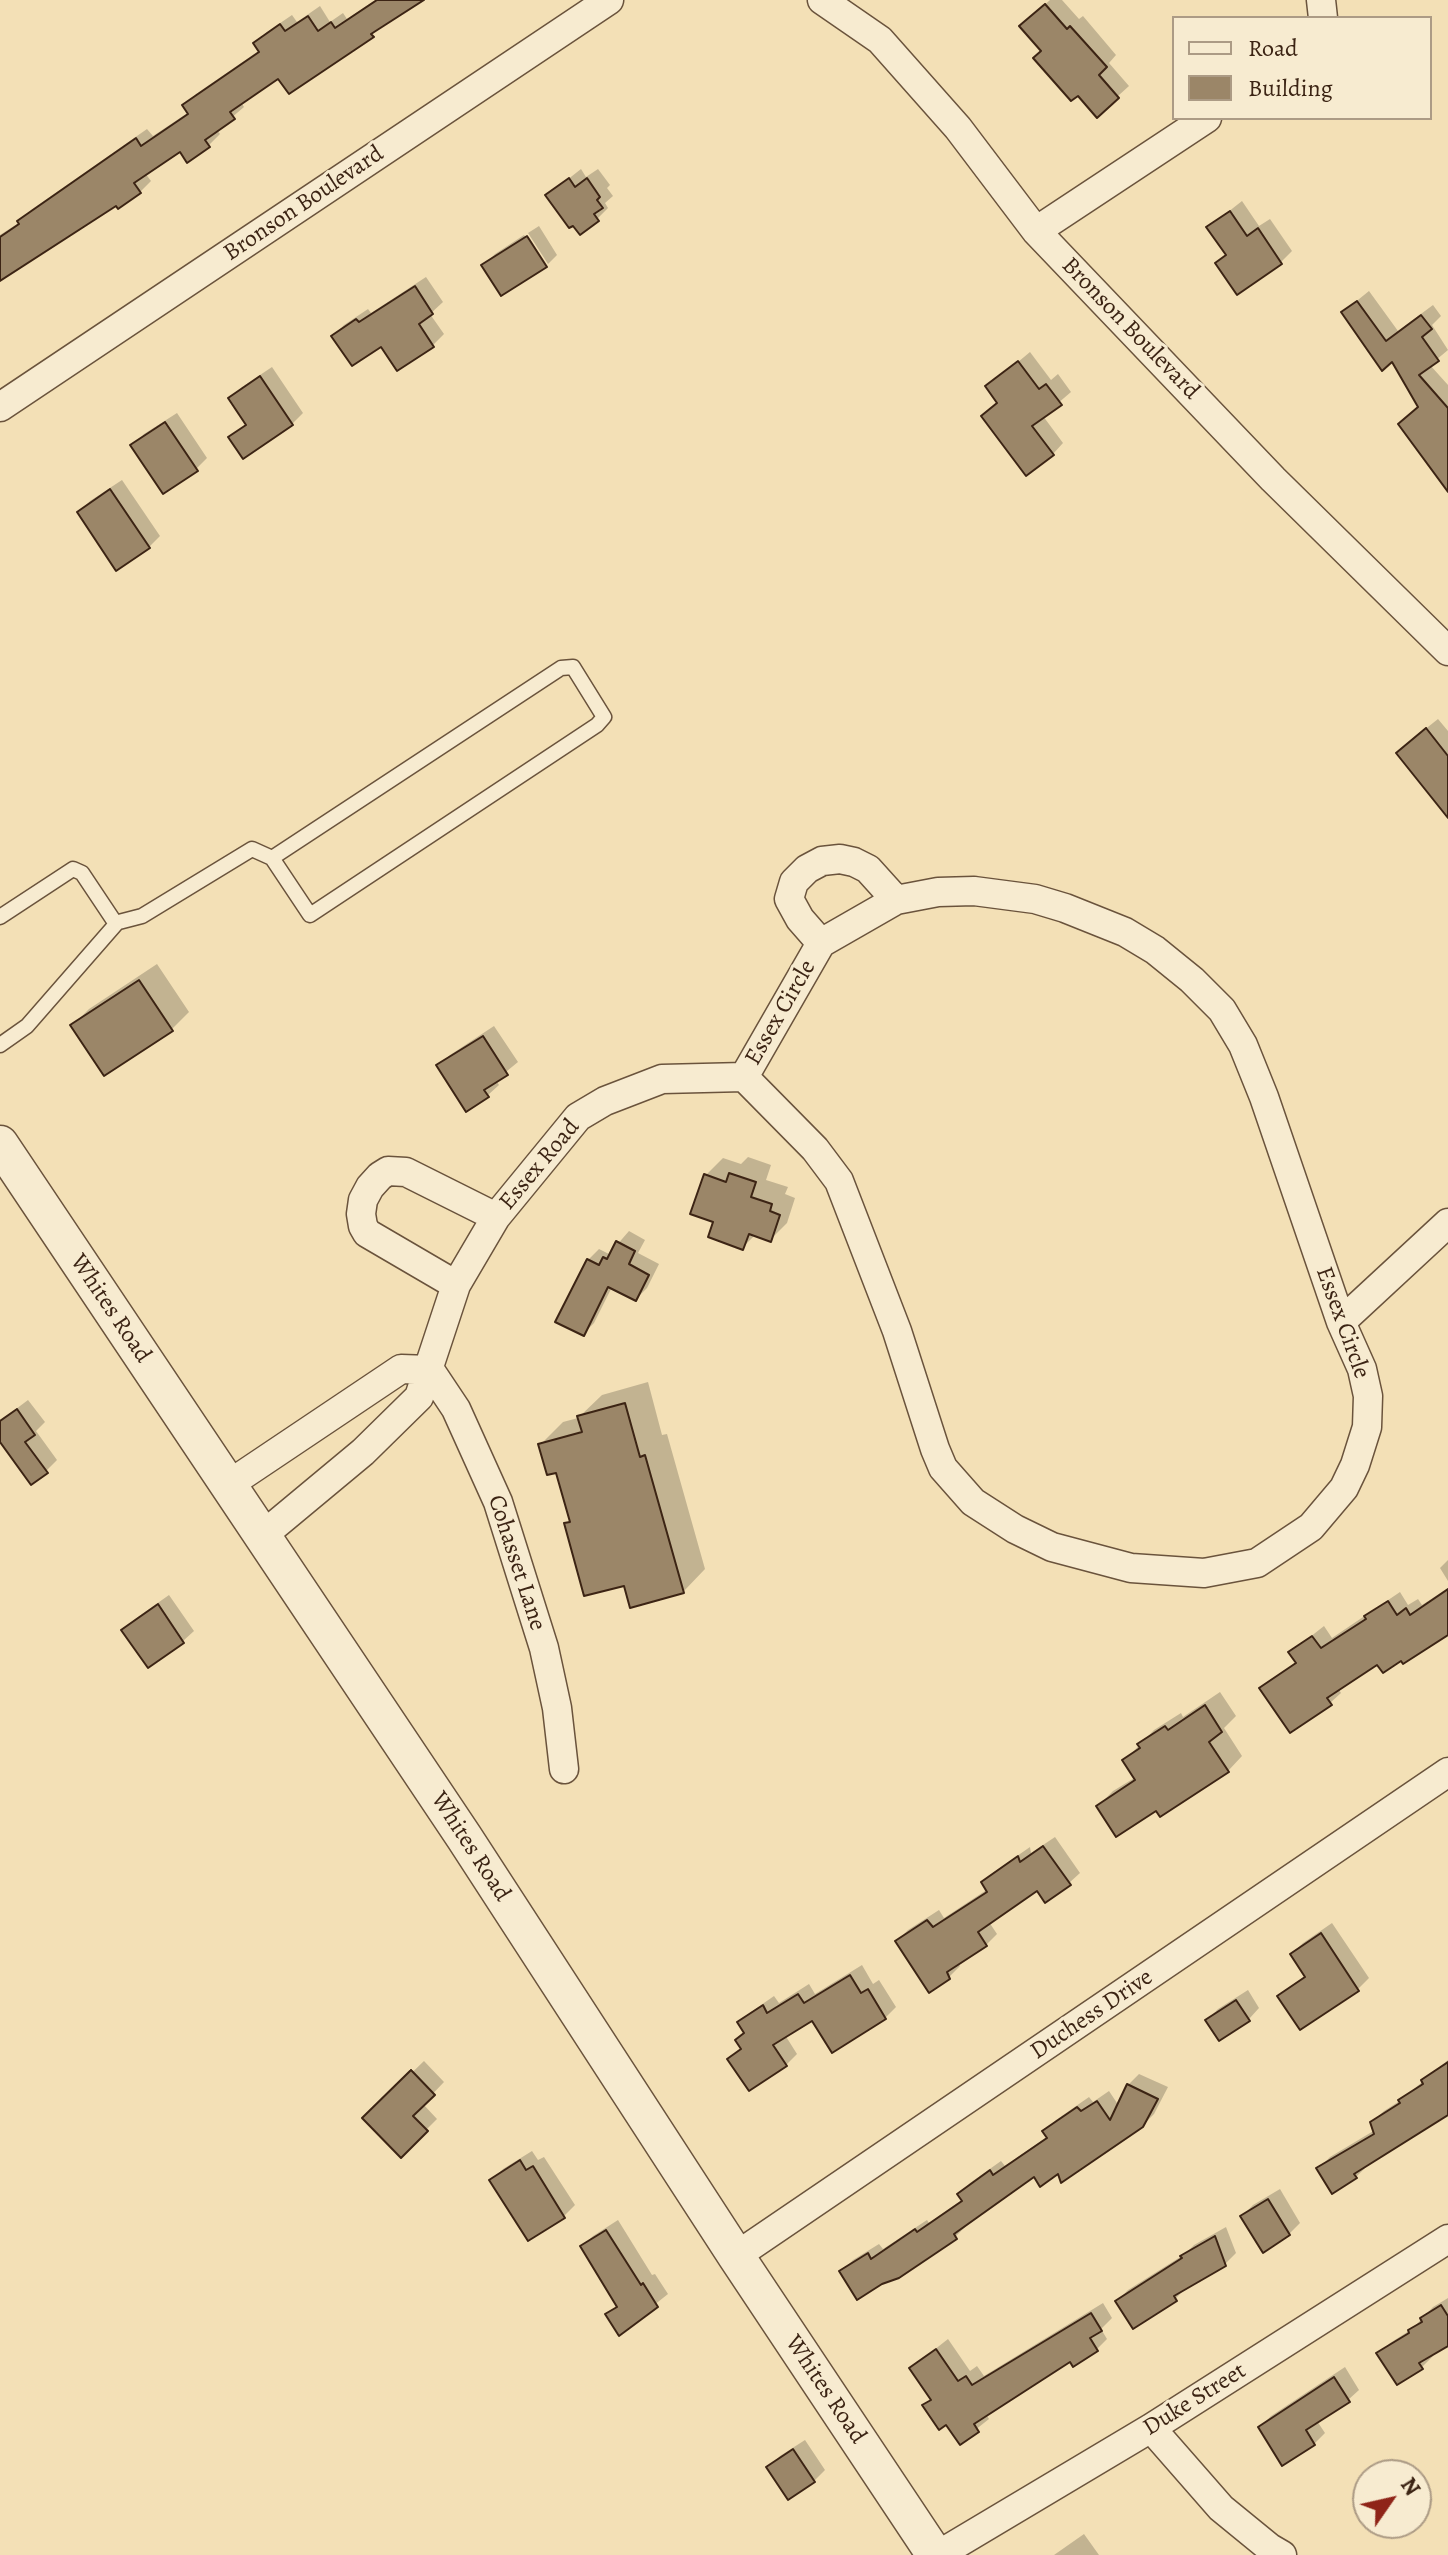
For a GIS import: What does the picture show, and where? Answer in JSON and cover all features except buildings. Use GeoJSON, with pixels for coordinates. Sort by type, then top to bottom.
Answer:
{"type":"FeatureCollection","features":[{"type":"Feature","properties":{"kind":"street","name":"Bronson Boulevard"},"geometry":{"type":"LineString","coordinates":[[0,407],[609,0]]}},
{"type":"Feature","properties":{"kind":"street","name":"Bronson Boulevard"},"geometry":{"type":"LineString","coordinates":[[822,0],[880,40],[958,128],[1036,231],[1273,479],[1448,651]]}},
{"type":"Feature","properties":{"kind":"street"},"geometry":{"type":"LineString","coordinates":[[1036,231],[1204,120]]}},
{"type":"Feature","properties":{"kind":"street"},"geometry":{"type":"LineString","coordinates":[[821,943],[800,919],[789,899],[794,882],[807,869],[822,861],[840,859],[854,862],[868,869],[896,900]]}},
{"type":"Feature","properties":{"kind":"street","name":"Essex Circle"},"geometry":{"type":"LineString","coordinates":[[974,891],[1035,899],[1125,932],[1155,950],[1192,980],[1222,1010],[1243,1045],[1264,1097],[1341,1322],[1362,1369],[1368,1396],[1367,1427],[1344,1488],[1311,1527],[1257,1563],[1204,1573],[1131,1568],[1052,1547],[1015,1529],[973,1502],[943,1468],[897,1331],[839,1181],[815,1149],[744,1077],[821,943],[896,900],[938,892],[974,891]]}},
{"type":"Feature","properties":{"kind":"street","name":"Essex Road"},"geometry":{"type":"LineString","coordinates":[[262,1536],[363,1452],[419,1397],[456,1285],[496,1217],[578,1117],[605,1101],[662,1079],[744,1077]]}},
{"type":"Feature","properties":{"kind":"street","name":"Whites Road"},"geometry":{"type":"LineString","coordinates":[[0,1144],[464,1837],[736,2256],[937,2555]]}},
{"type":"Feature","properties":{"kind":"street"},"geometry":{"type":"LineString","coordinates":[[456,1285],[367,1233],[361,1214],[363,1200],[370,1187],[388,1171],[406,1172],[496,1217]]}},
{"type":"Feature","properties":{"kind":"street"},"geometry":{"type":"LineString","coordinates":[[1341,1322],[1448,1223]]}},
{"type":"Feature","properties":{"kind":"street"},"geometry":{"type":"LineString","coordinates":[[228,1485],[401,1369],[430,1370]]}},
{"type":"Feature","properties":{"kind":"street","name":"Cohasset Lane"},"geometry":{"type":"LineString","coordinates":[[430,1370],[456,1409],[498,1502],[544,1648],[557,1708],[564,1769]]}},
{"type":"Feature","properties":{"kind":"street","name":"Duchess Drive"},"geometry":{"type":"LineString","coordinates":[[736,2256],[1448,1772]]}},
{"type":"Feature","properties":{"kind":"street","name":"Duke Street"},"geometry":{"type":"LineString","coordinates":[[937,2555],[1151,2428],[1448,2239]]}},
{"type":"Feature","properties":{"kind":"street"},"geometry":{"type":"LineString","coordinates":[[1151,2428],[1221,2508],[1282,2555]]}},
{"type":"Feature","properties":{"kind":"lane"},"geometry":{"type":"LineString","coordinates":[[0,1045],[27,1026],[115,923],[142,916],[252,849],[272,858],[310,915],[597,725],[604,717],[573,667],[561,668],[272,858]]}},
{"type":"Feature","properties":{"kind":"lane"},"geometry":{"type":"LineString","coordinates":[[0,917],[73,869],[82,873],[115,923]]}}]}
